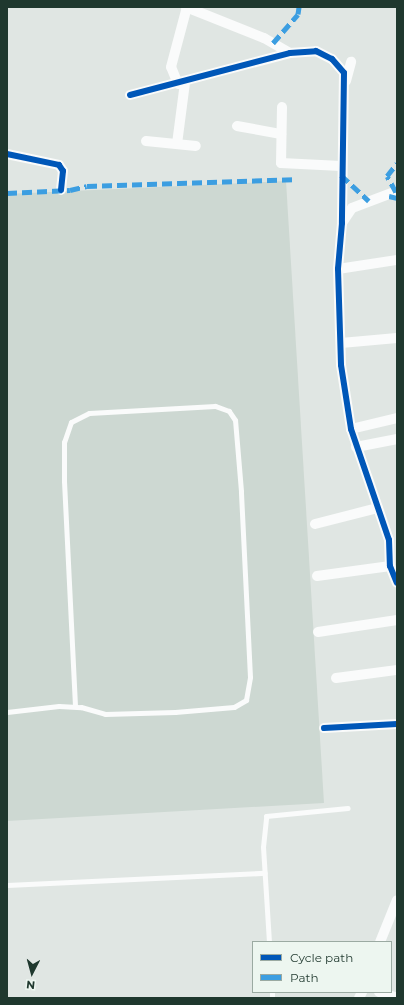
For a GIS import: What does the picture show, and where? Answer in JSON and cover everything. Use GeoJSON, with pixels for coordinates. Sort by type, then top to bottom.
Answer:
{"type":"FeatureCollection","features":[{"type":"Feature","properties":{"kind":"street"},"geometry":{"type":"LineString","coordinates":[[177,144],[182,83],[171,67],[187,7],[264,38],[290,53]]}},
{"type":"Feature","properties":{"kind":"street"},"geometry":{"type":"LineString","coordinates":[[130,95],[182,83],[290,53],[316,51],[327,55],[344,73],[346,85]]}},
{"type":"Feature","properties":{"kind":"street"},"geometry":{"type":"LineString","coordinates":[[351,62],[346,85],[341,166],[342,223],[338,269],[341,343],[351,429],[392,554],[390,566],[397,584]]}},
{"type":"Feature","properties":{"kind":"street"},"geometry":{"type":"LineString","coordinates":[[282,107],[281,163],[341,166]]}},
{"type":"Feature","properties":{"kind":"street"},"geometry":{"type":"LineString","coordinates":[[237,126],[281,134]]}},
{"type":"Feature","properties":{"kind":"street"},"geometry":{"type":"LineString","coordinates":[[146,141],[196,146]]}},
{"type":"Feature","properties":{"kind":"street"},"geometry":{"type":"LineString","coordinates":[[7,154],[59,165],[63,171],[61,190]]}},
{"type":"Feature","properties":{"kind":"street"},"geometry":{"type":"LineString","coordinates":[[342,223],[352,208],[397,191]]}},
{"type":"Feature","properties":{"kind":"street"},"geometry":{"type":"LineString","coordinates":[[338,269],[397,260]]}},
{"type":"Feature","properties":{"kind":"street"},"geometry":{"type":"LineString","coordinates":[[341,343],[397,338]]}},
{"type":"Feature","properties":{"kind":"street"},"geometry":{"type":"LineString","coordinates":[[351,429],[397,418]]}},
{"type":"Feature","properties":{"kind":"street"},"geometry":{"type":"LineString","coordinates":[[356,447],[397,439]]}},
{"type":"Feature","properties":{"kind":"street"},"geometry":{"type":"LineString","coordinates":[[315,524],[378,508]]}},
{"type":"Feature","properties":{"kind":"street"},"geometry":{"type":"LineString","coordinates":[[317,576],[390,566]]}},
{"type":"Feature","properties":{"kind":"street"},"geometry":{"type":"LineString","coordinates":[[318,632],[397,620]]}},
{"type":"Feature","properties":{"kind":"street"},"geometry":{"type":"LineString","coordinates":[[336,678],[397,670]]}},
{"type":"Feature","properties":{"kind":"street"},"geometry":{"type":"LineString","coordinates":[[324,728],[397,724]]}},
{"type":"Feature","properties":{"kind":"street"},"geometry":{"type":"LineString","coordinates":[[380,941],[397,900]]}},
{"type":"Feature","properties":{"kind":"street"},"geometry":{"type":"LineString","coordinates":[[382,993],[397,998]]}},
{"type":"Feature","properties":{"kind":"lane"},"geometry":{"type":"LineString","coordinates":[[7,712],[75,706],[114,715],[223,709],[246,700],[250,678],[241,491],[235,420],[229,411],[215,406],[89,414],[71,422],[64,442],[64,481],[75,706]]}},
{"type":"Feature","properties":{"kind":"lane"},"geometry":{"type":"LineString","coordinates":[[269,941],[265,873],[266,816],[348,808]]}},
{"type":"Feature","properties":{"kind":"lane"},"geometry":{"type":"LineString","coordinates":[[7,885],[265,873]]}},
{"type":"Feature","properties":{"kind":"shaded area"},"geometry":{"type":"Polygon","coordinates":[[[286,181],[324,803],[7,821],[7,194],[286,181]]]}},
{"type":"Feature","properties":{"kind":"marked path"},"geometry":{"type":"LineString","coordinates":[[273,43],[298,14],[299,7]]}},
{"type":"Feature","properties":{"kind":"marked path"},"geometry":{"type":"LineString","coordinates":[[396,192],[387,176],[397,163]]}},
{"type":"Feature","properties":{"kind":"marked path"},"geometry":{"type":"LineString","coordinates":[[341,175],[369,201]]}},
{"type":"Feature","properties":{"kind":"marked path"},"geometry":{"type":"LineString","coordinates":[[7,193],[70,190],[87,186],[294,179]]}},
{"type":"Feature","properties":{"kind":"marked path"},"geometry":{"type":"LineString","coordinates":[[389,196],[397,198]]}},
{"type":"Feature","properties":{"kind":"cycle path"},"geometry":{"type":"LineString","coordinates":[[130,95],[290,53],[316,51],[332,59],[344,73],[342,223],[338,269],[341,365],[351,429],[389,540],[390,566],[397,583]]}},
{"type":"Feature","properties":{"kind":"cycle path"},"geometry":{"type":"LineString","coordinates":[[7,154],[59,165],[63,171],[61,190]]}},
{"type":"Feature","properties":{"kind":"cycle path"},"geometry":{"type":"LineString","coordinates":[[324,728],[397,724]]}}]}
